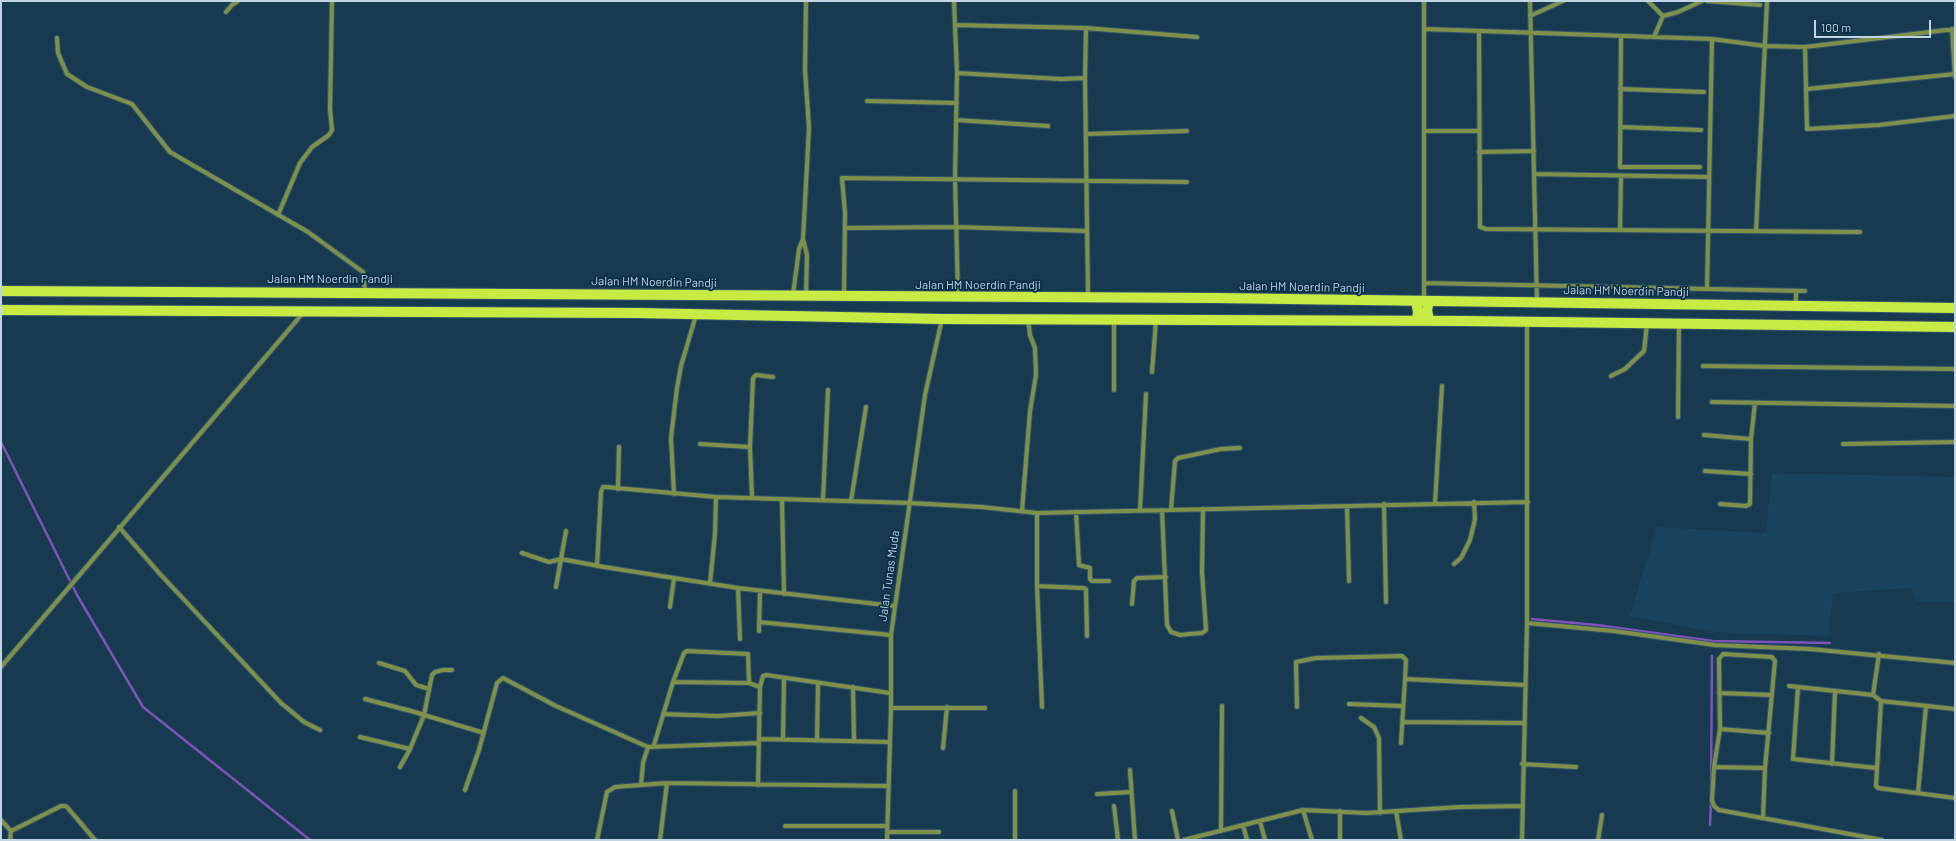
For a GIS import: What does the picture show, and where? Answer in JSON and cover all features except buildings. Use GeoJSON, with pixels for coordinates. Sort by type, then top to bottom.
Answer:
{"type":"FeatureCollection","features":[{"type":"Feature","properties":{"kind":"main road","name":"Jalan HM Noerdin Pandji"},"geometry":{"type":"LineString","coordinates":[[1,291],[365,292],[958,298],[1214,298],[1955,308]]}},
{"type":"Feature","properties":{"kind":"main road"},"geometry":{"type":"LineString","coordinates":[[1417,321],[1418,312],[1423,301]]}},
{"type":"Feature","properties":{"kind":"main road"},"geometry":{"type":"LineString","coordinates":[[1423,301],[1427,310],[1429,321]]}},
{"type":"Feature","properties":{"kind":"main road"},"geometry":{"type":"LineString","coordinates":[[1,310],[696,314],[942,318],[1527,321],[1679,324],[1955,326]]}},
{"type":"Feature","properties":{"kind":"street"},"geometry":{"type":"LineString","coordinates":[[226,12],[238,1]]}},
{"type":"Feature","properties":{"kind":"street"},"geometry":{"type":"LineString","coordinates":[[278,215],[300,163],[312,147],[329,135],[332,130],[330,109],[332,1]]}},
{"type":"Feature","properties":{"kind":"street"},"geometry":{"type":"LineString","coordinates":[[806,1],[805,70],[809,128],[803,239],[807,254],[806,297]]}},
{"type":"Feature","properties":{"kind":"street"},"geometry":{"type":"LineString","coordinates":[[954,1],[957,74],[955,179],[958,298]]}},
{"type":"Feature","properties":{"kind":"street"},"geometry":{"type":"LineString","coordinates":[[1423,301],[1424,1]]}},
{"type":"Feature","properties":{"kind":"street"},"geometry":{"type":"LineString","coordinates":[[1530,1],[1532,32],[1537,302]]}},
{"type":"Feature","properties":{"kind":"street"},"geometry":{"type":"LineString","coordinates":[[1530,16],[1563,1]]}},
{"type":"Feature","properties":{"kind":"street"},"geometry":{"type":"LineString","coordinates":[[1648,1],[1663,16]]}},
{"type":"Feature","properties":{"kind":"street"},"geometry":{"type":"LineString","coordinates":[[1663,16],[1678,12],[1702,1]]}},
{"type":"Feature","properties":{"kind":"street"},"geometry":{"type":"LineString","coordinates":[[1707,1],[1760,5]]}},
{"type":"Feature","properties":{"kind":"street"},"geometry":{"type":"LineString","coordinates":[[1756,231],[1767,1]]}},
{"type":"Feature","properties":{"kind":"street"},"geometry":{"type":"LineString","coordinates":[[1654,37],[1663,16]]}},
{"type":"Feature","properties":{"kind":"street"},"geometry":{"type":"LineString","coordinates":[[956,25],[1086,28],[1197,37]]}},
{"type":"Feature","properties":{"kind":"street"},"geometry":{"type":"LineString","coordinates":[[1086,28],[1085,78],[1088,298]]}},
{"type":"Feature","properties":{"kind":"street"},"geometry":{"type":"LineString","coordinates":[[1424,29],[1712,39],[1766,46],[1805,47],[1953,29],[1955,75],[1807,90]]}},
{"type":"Feature","properties":{"kind":"street"},"geometry":{"type":"LineString","coordinates":[[1479,31],[1480,227],[1486,229],[1860,232]]}},
{"type":"Feature","properties":{"kind":"street"},"geometry":{"type":"LineString","coordinates":[[1621,36],[1620,166],[1700,167]]}},
{"type":"Feature","properties":{"kind":"street"},"geometry":{"type":"LineString","coordinates":[[57,38],[58,54],[67,74],[87,87],[132,104],[170,152],[308,232],[363,272],[365,292]]}},
{"type":"Feature","properties":{"kind":"street"},"geometry":{"type":"LineString","coordinates":[[1707,289],[1712,39]]}},
{"type":"Feature","properties":{"kind":"street"},"geometry":{"type":"LineString","coordinates":[[1805,47],[1807,90],[1806,127],[1808,129],[1879,125],[1955,116]]}},
{"type":"Feature","properties":{"kind":"street"},"geometry":{"type":"LineString","coordinates":[[957,74],[1061,79],[1085,78]]}},
{"type":"Feature","properties":{"kind":"street"},"geometry":{"type":"LineString","coordinates":[[1620,89],[1704,92]]}},
{"type":"Feature","properties":{"kind":"street"},"geometry":{"type":"LineString","coordinates":[[867,101],[956,103]]}},
{"type":"Feature","properties":{"kind":"street"},"geometry":{"type":"LineString","coordinates":[[956,120],[1048,126]]}},
{"type":"Feature","properties":{"kind":"street"},"geometry":{"type":"LineString","coordinates":[[1620,127],[1701,130]]}},
{"type":"Feature","properties":{"kind":"street"},"geometry":{"type":"LineString","coordinates":[[1086,134],[1187,131]]}},
{"type":"Feature","properties":{"kind":"street"},"geometry":{"type":"LineString","coordinates":[[1424,131],[1479,131]]}},
{"type":"Feature","properties":{"kind":"street"},"geometry":{"type":"LineString","coordinates":[[1479,152],[1534,151]]}},
{"type":"Feature","properties":{"kind":"street"},"geometry":{"type":"LineString","coordinates":[[1535,174],[1709,177]]}},
{"type":"Feature","properties":{"kind":"street"},"geometry":{"type":"LineString","coordinates":[[1620,230],[1621,176]]}},
{"type":"Feature","properties":{"kind":"street"},"geometry":{"type":"LineString","coordinates":[[844,297],[845,228],[842,178],[1187,182]]}},
{"type":"Feature","properties":{"kind":"street"},"geometry":{"type":"LineString","coordinates":[[845,228],[956,227],[1087,231]]}},
{"type":"Feature","properties":{"kind":"street"},"geometry":{"type":"LineString","coordinates":[[793,296],[798,249],[803,239]]}},
{"type":"Feature","properties":{"kind":"street"},"geometry":{"type":"LineString","coordinates":[[1424,283],[1805,291]]}},
{"type":"Feature","properties":{"kind":"street"},"geometry":{"type":"LineString","coordinates":[[1796,291],[1796,306]]}},
{"type":"Feature","properties":{"kind":"street"},"geometry":{"type":"LineString","coordinates":[[1,667],[304,311]]}},
{"type":"Feature","properties":{"kind":"street"},"geometry":{"type":"LineString","coordinates":[[674,494],[671,438],[681,366],[696,314]]}},
{"type":"Feature","properties":{"kind":"street","name":"Jalan Tunas Muda"},"geometry":{"type":"LineString","coordinates":[[887,840],[891,708],[891,636],[894,606],[925,395],[942,318]]}},
{"type":"Feature","properties":{"kind":"street"},"geometry":{"type":"LineString","coordinates":[[1022,511],[1030,410],[1036,375],[1035,348],[1030,335],[1028,318]]}},
{"type":"Feature","properties":{"kind":"street"},"geometry":{"type":"LineString","coordinates":[[1114,319],[1114,390]]}},
{"type":"Feature","properties":{"kind":"street"},"geometry":{"type":"LineString","coordinates":[[1152,372],[1156,319]]}},
{"type":"Feature","properties":{"kind":"street"},"geometry":{"type":"LineString","coordinates":[[1522,840],[1522,764],[1527,623],[1527,321]]}},
{"type":"Feature","properties":{"kind":"street"},"geometry":{"type":"LineString","coordinates":[[1611,376],[1625,369],[1644,351],[1647,323]]}},
{"type":"Feature","properties":{"kind":"street"},"geometry":{"type":"LineString","coordinates":[[1678,417],[1679,324]]}},
{"type":"Feature","properties":{"kind":"street"},"geometry":{"type":"LineString","coordinates":[[1703,366],[1955,369]]}},
{"type":"Feature","properties":{"kind":"street"},"geometry":{"type":"LineString","coordinates":[[752,497],[750,447],[753,378],[756,375],[773,377]]}},
{"type":"Feature","properties":{"kind":"street"},"geometry":{"type":"LineString","coordinates":[[1435,503],[1442,386]]}},
{"type":"Feature","properties":{"kind":"street"},"geometry":{"type":"LineString","coordinates":[[823,500],[828,390]]}},
{"type":"Feature","properties":{"kind":"street"},"geometry":{"type":"LineString","coordinates":[[1140,510],[1146,394]]}},
{"type":"Feature","properties":{"kind":"street"},"geometry":{"type":"LineString","coordinates":[[1712,402],[1955,406]]}},
{"type":"Feature","properties":{"kind":"street"},"geometry":{"type":"LineString","coordinates":[[1720,504],[1749,505],[1755,403]]}},
{"type":"Feature","properties":{"kind":"street"},"geometry":{"type":"LineString","coordinates":[[851,501],[866,407]]}},
{"type":"Feature","properties":{"kind":"street"},"geometry":{"type":"LineString","coordinates":[[1704,435],[1752,439]]}},
{"type":"Feature","properties":{"kind":"street"},"geometry":{"type":"LineString","coordinates":[[1843,444],[1955,442]]}},
{"type":"Feature","properties":{"kind":"street"},"geometry":{"type":"LineString","coordinates":[[700,444],[750,447]]}},
{"type":"Feature","properties":{"kind":"street"},"geometry":{"type":"LineString","coordinates":[[618,489],[619,446]]}},
{"type":"Feature","properties":{"kind":"street"},"geometry":{"type":"LineString","coordinates":[[1171,510],[1175,461],[1178,458],[1221,449],[1240,448]]}},
{"type":"Feature","properties":{"kind":"street"},"geometry":{"type":"LineString","coordinates":[[1705,471],[1751,474]]}},
{"type":"Feature","properties":{"kind":"street"},"geometry":{"type":"LineString","coordinates":[[597,566],[602,489],[606,486],[618,489],[716,497],[910,503],[1037,513],[1384,504],[1528,502]]}},
{"type":"Feature","properties":{"kind":"street"},"geometry":{"type":"LineString","coordinates":[[710,583],[715,534],[716,497]]}},
{"type":"Feature","properties":{"kind":"street"},"geometry":{"type":"LineString","coordinates":[[782,499],[784,594]]}},
{"type":"Feature","properties":{"kind":"street"},"geometry":{"type":"LineString","coordinates":[[1454,564],[1462,558],[1470,540],[1475,519],[1474,502]]}},
{"type":"Feature","properties":{"kind":"street"},"geometry":{"type":"LineString","coordinates":[[1384,504],[1386,602]]}},
{"type":"Feature","properties":{"kind":"street"},"geometry":{"type":"LineString","coordinates":[[1347,506],[1349,581]]}},
{"type":"Feature","properties":{"kind":"street"},"geometry":{"type":"LineString","coordinates":[[1162,510],[1167,625],[1171,632],[1180,635],[1204,632],[1206,630],[1202,572],[1203,509]]}},
{"type":"Feature","properties":{"kind":"street"},"geometry":{"type":"LineString","coordinates":[[1076,512],[1079,565],[1090,568],[1090,579],[1092,581],[1109,581]]}},
{"type":"Feature","properties":{"kind":"street"},"geometry":{"type":"LineString","coordinates":[[1037,513],[1037,586],[1042,708]]}},
{"type":"Feature","properties":{"kind":"street"},"geometry":{"type":"LineString","coordinates":[[119,527],[160,574],[282,703],[304,722],[320,730]]}},
{"type":"Feature","properties":{"kind":"street"},"geometry":{"type":"LineString","coordinates":[[556,587],[566,531]]}},
{"type":"Feature","properties":{"kind":"street"},"geometry":{"type":"LineString","coordinates":[[522,553],[549,562],[561,559],[738,588],[894,606]]}},
{"type":"Feature","properties":{"kind":"street"},"geometry":{"type":"LineString","coordinates":[[1132,604],[1134,581],[1137,578],[1166,577]]}},
{"type":"Feature","properties":{"kind":"street"},"geometry":{"type":"LineString","coordinates":[[670,607],[674,578]]}},
{"type":"Feature","properties":{"kind":"street"},"geometry":{"type":"LineString","coordinates":[[1037,586],[1086,589],[1087,636]]}},
{"type":"Feature","properties":{"kind":"street"},"geometry":{"type":"LineString","coordinates":[[738,588],[740,639]]}},
{"type":"Feature","properties":{"kind":"street"},"geometry":{"type":"LineString","coordinates":[[759,631],[760,591]]}},
{"type":"Feature","properties":{"kind":"street"},"geometry":{"type":"LineString","coordinates":[[759,622],[891,636]]}},
{"type":"Feature","properties":{"kind":"street"},"geometry":{"type":"LineString","coordinates":[[1527,623],[1614,631],[1715,645],[1810,649],[1879,654],[1955,663]]}},
{"type":"Feature","properties":{"kind":"street"},"geometry":{"type":"LineString","coordinates":[[654,745],[673,682],[684,653],[687,651],[748,654],[749,683]]}},
{"type":"Feature","properties":{"kind":"street"},"geometry":{"type":"LineString","coordinates":[[1763,818],[1765,768],[1775,661],[1773,658],[1723,654],[1719,656],[1720,729],[1714,767],[1712,800],[1716,809],[1763,818],[1882,840]]}},
{"type":"Feature","properties":{"kind":"street"},"geometry":{"type":"LineString","coordinates":[[1873,695],[1879,654]]}},
{"type":"Feature","properties":{"kind":"street"},"geometry":{"type":"LineString","coordinates":[[1297,708],[1296,664],[1298,660],[1316,658],[1402,656],[1406,660],[1401,743]]}},
{"type":"Feature","properties":{"kind":"street"},"geometry":{"type":"LineString","coordinates":[[379,663],[405,671],[416,685],[429,689]]}},
{"type":"Feature","properties":{"kind":"street"},"geometry":{"type":"LineString","coordinates":[[400,767],[410,749],[424,715],[432,675],[435,672],[443,670],[452,670]]}},
{"type":"Feature","properties":{"kind":"street"},"geometry":{"type":"LineString","coordinates":[[758,785],[760,687],[763,676],[890,693]]}},
{"type":"Feature","properties":{"kind":"street"},"geometry":{"type":"LineString","coordinates":[[465,790],[484,733],[498,683],[500,679],[505,678],[556,706],[648,747],[654,745],[783,739],[889,742]]}},
{"type":"Feature","properties":{"kind":"street"},"geometry":{"type":"LineString","coordinates":[[783,739],[784,678]]}},
{"type":"Feature","properties":{"kind":"street"},"geometry":{"type":"LineString","coordinates":[[1405,680],[1525,685]]}},
{"type":"Feature","properties":{"kind":"street"},"geometry":{"type":"LineString","coordinates":[[673,682],[749,683],[760,687]]}},
{"type":"Feature","properties":{"kind":"street"},"geometry":{"type":"LineString","coordinates":[[817,740],[818,683]]}},
{"type":"Feature","properties":{"kind":"street"},"geometry":{"type":"LineString","coordinates":[[1789,686],[1873,695],[1881,701],[1955,709]]}},
{"type":"Feature","properties":{"kind":"street"},"geometry":{"type":"LineString","coordinates":[[853,687],[854,740]]}},
{"type":"Feature","properties":{"kind":"street"},"geometry":{"type":"LineString","coordinates":[[1798,687],[1792,756],[1797,760],[1876,768]]}},
{"type":"Feature","properties":{"kind":"street"},"geometry":{"type":"LineString","coordinates":[[1832,764],[1835,691]]}},
{"type":"Feature","properties":{"kind":"street"},"geometry":{"type":"LineString","coordinates":[[1719,693],[1772,695]]}},
{"type":"Feature","properties":{"kind":"street"},"geometry":{"type":"LineString","coordinates":[[365,699],[484,733]]}},
{"type":"Feature","properties":{"kind":"street"},"geometry":{"type":"LineString","coordinates":[[1881,701],[1875,785],[1878,788],[1955,798]]}},
{"type":"Feature","properties":{"kind":"street"},"geometry":{"type":"LineString","coordinates":[[1349,704],[1403,706]]}},
{"type":"Feature","properties":{"kind":"street"},"geometry":{"type":"LineString","coordinates":[[1221,831],[1222,706]]}},
{"type":"Feature","properties":{"kind":"street"},"geometry":{"type":"LineString","coordinates":[[1918,793],[1926,706]]}},
{"type":"Feature","properties":{"kind":"street"},"geometry":{"type":"LineString","coordinates":[[943,748],[947,707]]}},
{"type":"Feature","properties":{"kind":"street"},"geometry":{"type":"LineString","coordinates":[[891,708],[986,708]]}},
{"type":"Feature","properties":{"kind":"street"},"geometry":{"type":"LineString","coordinates":[[663,714],[718,716],[760,713]]}},
{"type":"Feature","properties":{"kind":"street"},"geometry":{"type":"LineString","coordinates":[[1361,718],[1374,727],[1379,738],[1380,813]]}},
{"type":"Feature","properties":{"kind":"street"},"geometry":{"type":"LineString","coordinates":[[1403,722],[1524,723]]}},
{"type":"Feature","properties":{"kind":"street"},"geometry":{"type":"LineString","coordinates":[[1720,729],[1769,733]]}},
{"type":"Feature","properties":{"kind":"street"},"geometry":{"type":"LineString","coordinates":[[360,737],[410,749]]}},
{"type":"Feature","properties":{"kind":"street"},"geometry":{"type":"LineString","coordinates":[[641,785],[643,764],[648,747]]}},
{"type":"Feature","properties":{"kind":"street"},"geometry":{"type":"LineString","coordinates":[[1522,764],[1576,767]]}},
{"type":"Feature","properties":{"kind":"street"},"geometry":{"type":"LineString","coordinates":[[1714,767],[1765,768]]}},
{"type":"Feature","properties":{"kind":"street"},"geometry":{"type":"LineString","coordinates":[[1130,770],[1135,840]]}},
{"type":"Feature","properties":{"kind":"street"},"geometry":{"type":"LineString","coordinates":[[660,840],[667,783]]}},
{"type":"Feature","properties":{"kind":"street"},"geometry":{"type":"LineString","coordinates":[[597,840],[607,792],[615,787],[667,783],[888,786]]}},
{"type":"Feature","properties":{"kind":"street"},"geometry":{"type":"LineString","coordinates":[[1015,792],[1015,840]]}},
{"type":"Feature","properties":{"kind":"street"},"geometry":{"type":"LineString","coordinates":[[1097,794],[1131,792]]}},
{"type":"Feature","properties":{"kind":"street"},"geometry":{"type":"LineString","coordinates":[[11,831],[61,806],[64,806],[67,807],[95,840]]}},
{"type":"Feature","properties":{"kind":"street"},"geometry":{"type":"LineString","coordinates":[[1114,806],[1118,840]]}},
{"type":"Feature","properties":{"kind":"street"},"geometry":{"type":"LineString","coordinates":[[1184,840],[1304,810],[1380,813],[1460,807],[1522,806]]}},
{"type":"Feature","properties":{"kind":"street"},"geometry":{"type":"LineString","coordinates":[[1304,810],[1312,840]]}},
{"type":"Feature","properties":{"kind":"street"},"geometry":{"type":"LineString","coordinates":[[1172,811],[1178,840]]}},
{"type":"Feature","properties":{"kind":"street"},"geometry":{"type":"LineString","coordinates":[[1340,811],[1340,840]]}},
{"type":"Feature","properties":{"kind":"street"},"geometry":{"type":"LineString","coordinates":[[1396,811],[1401,840]]}},
{"type":"Feature","properties":{"kind":"street"},"geometry":{"type":"LineString","coordinates":[[1598,840],[1602,815]]}},
{"type":"Feature","properties":{"kind":"street"},"geometry":{"type":"LineString","coordinates":[[1,820],[11,831],[10,840]]}},
{"type":"Feature","properties":{"kind":"street"},"geometry":{"type":"LineString","coordinates":[[1260,821],[1265,840]]}},
{"type":"Feature","properties":{"kind":"street"},"geometry":{"type":"LineString","coordinates":[[1243,825],[1247,840]]}},
{"type":"Feature","properties":{"kind":"street"},"geometry":{"type":"LineString","coordinates":[[785,826],[887,826]]}},
{"type":"Feature","properties":{"kind":"street"},"geometry":{"type":"LineString","coordinates":[[887,832],[939,832]]}},
{"type":"Feature","properties":{"kind":"shaded area"},"geometry":{"type":"Polygon","coordinates":[[[1772,473],[1955,477],[1955,602],[1916,602],[1911,588],[1833,593],[1828,636],[1714,632],[1630,616],[1657,527],[1766,533],[1772,473]]]}},
{"type":"Feature","properties":{"kind":"waterway"},"geometry":{"type":"LineString","coordinates":[[1,442],[77,595],[143,707],[310,840]]}},
{"type":"Feature","properties":{"kind":"waterway"},"geometry":{"type":"LineString","coordinates":[[1532,619],[1597,625],[1713,641],[1830,643]]}},
{"type":"Feature","properties":{"kind":"waterway"},"geometry":{"type":"LineString","coordinates":[[1711,791],[1712,656]]}},
{"type":"Feature","properties":{"kind":"waterway"},"geometry":{"type":"LineString","coordinates":[[1710,825],[1711,800]]}}]}
